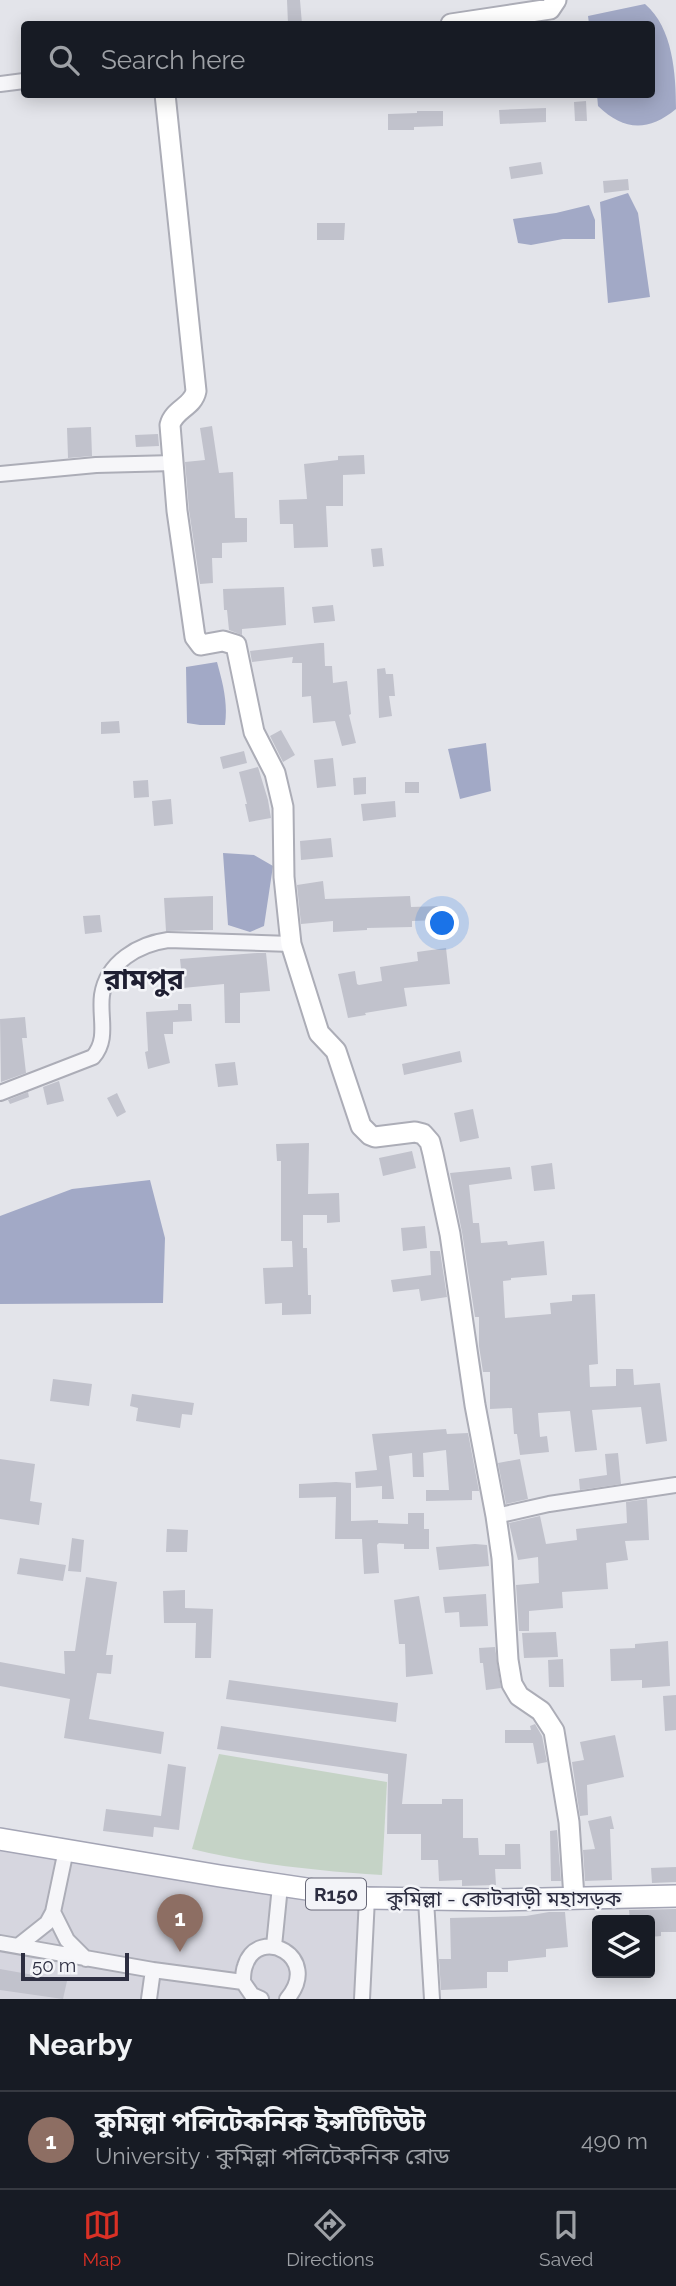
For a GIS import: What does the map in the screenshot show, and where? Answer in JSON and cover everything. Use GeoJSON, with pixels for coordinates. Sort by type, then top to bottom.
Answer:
{"type":"FeatureCollection","features":[{"type":"Feature","properties":{"kind":"main road"},"geometry":{"type":"LineString","coordinates":[[471,21],[550,9],[556,0]]}},
{"type":"Feature","properties":{"kind":"main road"},"geometry":{"type":"LineString","coordinates":[[165,98],[197,391],[192,401],[172,416],[170,434],[177,511],[195,637],[201,645],[223,641],[236,645],[254,732],[275,773],[282,807],[284,877],[291,944],[318,1033],[335,1051],[361,1126],[375,1137],[415,1132],[423,1133],[429,1142],[450,1234],[475,1405],[496,1516],[512,1684],[519,1696],[541,1711],[554,1731],[569,1822],[574,1898]]}},
{"type":"Feature","properties":{"kind":"main road","name":"কুমিল্লা - কোটবাড়ী মহাসড়ক"},"geometry":{"type":"LineString","coordinates":[[0,1839],[367,1898],[426,1900],[676,1896]]}},
{"type":"Feature","properties":{"kind":"street"},"geometry":{"type":"LineString","coordinates":[[0,84],[21,81]]}},
{"type":"Feature","properties":{"kind":"street"},"geometry":{"type":"LineString","coordinates":[[0,474],[96,465],[173,463]]}},
{"type":"Feature","properties":{"kind":"street"},"geometry":{"type":"LineString","coordinates":[[0,1093],[93,1058],[102,1040],[102,993],[113,970],[131,951],[149,943],[168,940],[291,944]]}},
{"type":"Feature","properties":{"kind":"street"},"geometry":{"type":"LineString","coordinates":[[496,1516],[549,1504],[676,1485]]}},
{"type":"Feature","properties":{"kind":"street"},"geometry":{"type":"LineString","coordinates":[[18,1946],[47,1923],[53,1912],[66,1850]]}},
{"type":"Feature","properties":{"kind":"street"},"geometry":{"type":"LineString","coordinates":[[274,1946],[280,1886]]}},
{"type":"Feature","properties":{"kind":"street"},"geometry":{"type":"LineString","coordinates":[[362,1999],[367,1898]]}},
{"type":"Feature","properties":{"kind":"street"},"geometry":{"type":"LineString","coordinates":[[426,1900],[432,1999]]}},
{"type":"Feature","properties":{"kind":"street"},"geometry":{"type":"LineString","coordinates":[[53,1912],[67,1940],[87,1959]]}},
{"type":"Feature","properties":{"kind":"street"},"geometry":{"type":"LineString","coordinates":[[0,1943],[153,1970],[243,1982]]}},
{"type":"Feature","properties":{"kind":"street"},"geometry":{"type":"LineString","coordinates":[[261,1999],[252,1995],[243,1982],[245,1965],[252,1953],[274,1946],[292,1955],[298,1969],[298,1984],[286,1999]]}},
{"type":"Feature","properties":{"kind":"street"},"geometry":{"type":"LineString","coordinates":[[149,1999],[153,1970]]}},
{"type":"Feature","properties":{"kind":"shaded area"},"geometry":{"type":"Polygon","coordinates":[[[0,1847],[363,1905],[356,1999],[0,1999],[0,1847]]]}},
{"type":"Feature","properties":{"kind":"green space"},"geometry":{"type":"Polygon","coordinates":[[[219,1754],[387,1782],[382,1875],[286,1866],[192,1849],[219,1754]]]}},
{"type":"Feature","properties":{"kind":"water"},"geometry":{"type":"Polygon","coordinates":[[[645,4],[662,26],[671,52],[676,109],[655,122],[636,125],[617,120],[598,106],[597,98],[655,98],[655,21],[589,21],[588,16],[645,4]]]}},
{"type":"Feature","properties":{"kind":"water"},"geometry":{"type":"Polygon","coordinates":[[[628,193],[638,213],[650,297],[608,303],[600,202],[628,193]]]}},
{"type":"Feature","properties":{"kind":"water"},"geometry":{"type":"Polygon","coordinates":[[[589,205],[595,220],[595,239],[563,239],[531,245],[518,243],[513,219],[589,205]]]}},
{"type":"Feature","properties":{"kind":"water"},"geometry":{"type":"Polygon","coordinates":[[[217,662],[225,701],[225,725],[187,723],[186,667],[217,662]]]}},
{"type":"Feature","properties":{"kind":"water"},"geometry":{"type":"Polygon","coordinates":[[[486,743],[491,791],[460,799],[448,749],[486,743]]]}},
{"type":"Feature","properties":{"kind":"water"},"geometry":{"type":"Polygon","coordinates":[[[223,853],[254,855],[273,866],[264,926],[250,932],[228,925],[223,853]]]}},
{"type":"Feature","properties":{"kind":"water"},"geometry":{"type":"Polygon","coordinates":[[[150,1180],[165,1238],[163,1303],[0,1304],[0,1216],[72,1189],[150,1180]]]}},
{"type":"Feature","properties":{"kind":"building"},"geometry":{"type":"Polygon","coordinates":[[[287,0],[300,0],[302,21],[288,21],[287,0]]]}},
{"type":"Feature","properties":{"kind":"building"},"geometry":{"type":"Polygon","coordinates":[[[586,101],[587,121],[575,121],[574,102],[586,101]]]}},
{"type":"Feature","properties":{"kind":"building"},"geometry":{"type":"Polygon","coordinates":[[[546,108],[546,122],[500,124],[499,110],[546,108]]]}},
{"type":"Feature","properties":{"kind":"building"},"geometry":{"type":"Polygon","coordinates":[[[443,111],[443,126],[388,130],[388,114],[443,111]]]}},
{"type":"Feature","properties":{"kind":"building"},"geometry":{"type":"Polygon","coordinates":[[[541,162],[543,174],[511,179],[509,167],[541,162]]]}},
{"type":"Feature","properties":{"kind":"building"},"geometry":{"type":"Polygon","coordinates":[[[628,179],[629,190],[604,193],[603,181],[628,179]]]}},
{"type":"Feature","properties":{"kind":"building"},"geometry":{"type":"Polygon","coordinates":[[[317,223],[345,223],[344,240],[317,240],[317,223]]]}},
{"type":"Feature","properties":{"kind":"building"},"geometry":{"type":"Polygon","coordinates":[[[212,426],[219,473],[233,472],[235,518],[247,518],[247,542],[222,543],[222,558],[212,558],[213,583],[200,584],[185,462],[205,460],[200,428],[212,426]]]}},
{"type":"Feature","properties":{"kind":"building"},"geometry":{"type":"Polygon","coordinates":[[[91,427],[92,456],[68,458],[67,428],[91,427]]]}},
{"type":"Feature","properties":{"kind":"building"},"geometry":{"type":"Polygon","coordinates":[[[158,434],[159,446],[136,447],[135,435],[158,434]]]}},
{"type":"Feature","properties":{"kind":"building"},"geometry":{"type":"Polygon","coordinates":[[[364,455],[365,474],[343,475],[343,506],[326,506],[328,547],[294,548],[293,524],[280,524],[279,500],[307,499],[304,464],[338,460],[338,456],[364,455]]]}},
{"type":"Feature","properties":{"kind":"building"},"geometry":{"type":"Polygon","coordinates":[[[382,548],[384,566],[373,567],[371,549],[382,548]]]}},
{"type":"Feature","properties":{"kind":"building"},"geometry":{"type":"Polygon","coordinates":[[[284,587],[286,625],[242,629],[242,635],[229,630],[223,589],[284,587]]]}},
{"type":"Feature","properties":{"kind":"building"},"geometry":{"type":"Polygon","coordinates":[[[333,605],[335,621],[314,623],[312,607],[333,605]]]}},
{"type":"Feature","properties":{"kind":"building"},"geometry":{"type":"Polygon","coordinates":[[[324,643],[325,666],[332,666],[333,683],[347,681],[349,715],[356,743],[342,746],[335,721],[313,723],[311,696],[302,697],[302,663],[292,663],[293,657],[252,662],[250,651],[324,643]]]}},
{"type":"Feature","properties":{"kind":"building"},"geometry":{"type":"Polygon","coordinates":[[[385,668],[386,674],[393,674],[395,696],[389,696],[392,716],[379,718],[377,669],[385,668]]]}},
{"type":"Feature","properties":{"kind":"building"},"geometry":{"type":"Polygon","coordinates":[[[119,721],[120,733],[101,734],[101,722],[119,721]]]}},
{"type":"Feature","properties":{"kind":"building"},"geometry":{"type":"Polygon","coordinates":[[[281,730],[295,755],[283,762],[270,736],[281,730]]]}},
{"type":"Feature","properties":{"kind":"building"},"geometry":{"type":"Polygon","coordinates":[[[244,751],[247,763],[223,769],[220,757],[244,751]]]}},
{"type":"Feature","properties":{"kind":"building"},"geometry":{"type":"Polygon","coordinates":[[[333,758],[336,786],[317,788],[314,760],[333,758]]]}},
{"type":"Feature","properties":{"kind":"building"},"geometry":{"type":"Polygon","coordinates":[[[258,767],[271,818],[249,822],[239,772],[258,767]]]}},
{"type":"Feature","properties":{"kind":"building"},"geometry":{"type":"Polygon","coordinates":[[[366,777],[366,794],[354,795],[353,778],[366,777]]]}},
{"type":"Feature","properties":{"kind":"building"},"geometry":{"type":"Polygon","coordinates":[[[148,780],[149,797],[134,798],[133,781],[148,780]]]}},
{"type":"Feature","properties":{"kind":"building"},"geometry":{"type":"Polygon","coordinates":[[[405,782],[419,782],[419,793],[405,793],[405,782]]]}},
{"type":"Feature","properties":{"kind":"building"},"geometry":{"type":"Polygon","coordinates":[[[171,799],[173,824],[154,826],[152,801],[171,799]]]}},
{"type":"Feature","properties":{"kind":"building"},"geometry":{"type":"Polygon","coordinates":[[[395,801],[396,817],[363,821],[361,804],[395,801]]]}},
{"type":"Feature","properties":{"kind":"building"},"geometry":{"type":"Polygon","coordinates":[[[331,838],[333,857],[301,860],[300,841],[331,838]]]}},
{"type":"Feature","properties":{"kind":"building"},"geometry":{"type":"Polygon","coordinates":[[[323,881],[325,899],[410,896],[411,907],[440,906],[440,920],[412,921],[412,927],[333,932],[333,921],[301,924],[297,885],[323,881]]]}},
{"type":"Feature","properties":{"kind":"building"},"geometry":{"type":"Polygon","coordinates":[[[213,896],[213,930],[166,931],[164,898],[213,896]]]}},
{"type":"Feature","properties":{"kind":"building"},"geometry":{"type":"Polygon","coordinates":[[[100,915],[102,932],[85,934],[83,916],[100,915]]]}},
{"type":"Feature","properties":{"kind":"building"},"geometry":{"type":"Polygon","coordinates":[[[446,948],[450,984],[404,988],[407,1006],[348,1018],[338,974],[355,971],[359,985],[382,981],[380,967],[418,961],[417,952],[446,948]]]}},
{"type":"Feature","properties":{"kind":"building"},"geometry":{"type":"Polygon","coordinates":[[[266,953],[270,991],[240,993],[240,1023],[225,1023],[224,984],[183,988],[180,959],[266,953]]]}},
{"type":"Feature","properties":{"kind":"building"},"geometry":{"type":"Polygon","coordinates":[[[178,1004],[191,1004],[192,1021],[173,1022],[173,1034],[164,1034],[170,1063],[148,1069],[145,1052],[148,1051],[146,1012],[178,1010],[178,1004]]]}},
{"type":"Feature","properties":{"kind":"building"},"geometry":{"type":"Polygon","coordinates":[[[25,1017],[27,1038],[22,1038],[26,1073],[1,1082],[0,1019],[25,1017]]]}},
{"type":"Feature","properties":{"kind":"building"},"geometry":{"type":"Polygon","coordinates":[[[460,1051],[462,1062],[404,1075],[402,1064],[460,1051]]]}},
{"type":"Feature","properties":{"kind":"building"},"geometry":{"type":"Polygon","coordinates":[[[235,1062],[238,1085],[218,1087],[215,1064],[235,1062]]]}},
{"type":"Feature","properties":{"kind":"building"},"geometry":{"type":"Polygon","coordinates":[[[59,1081],[64,1101],[47,1105],[43,1087],[59,1081]]]}},
{"type":"Feature","properties":{"kind":"building"},"geometry":{"type":"Polygon","coordinates":[[[28,1092],[29,1097],[10,1104],[8,1100],[28,1092]]]}},
{"type":"Feature","properties":{"kind":"building"},"geometry":{"type":"Polygon","coordinates":[[[117,1093],[126,1112],[117,1117],[107,1098],[117,1093]]]}},
{"type":"Feature","properties":{"kind":"building"},"geometry":{"type":"Polygon","coordinates":[[[473,1109],[479,1138],[460,1142],[454,1113],[473,1109]]]}},
{"type":"Feature","properties":{"kind":"building"},"geometry":{"type":"Polygon","coordinates":[[[309,1143],[308,1194],[339,1193],[340,1222],[327,1223],[327,1215],[303,1215],[303,1248],[307,1248],[311,1314],[282,1315],[282,1303],[265,1304],[263,1268],[293,1267],[292,1241],[281,1241],[281,1161],[277,1161],[276,1144],[309,1143]]]}},
{"type":"Feature","properties":{"kind":"building"},"geometry":{"type":"Polygon","coordinates":[[[412,1151],[416,1168],[383,1176],[379,1158],[412,1151]]]}},
{"type":"Feature","properties":{"kind":"building"},"geometry":{"type":"Polygon","coordinates":[[[552,1163],[555,1189],[534,1191],[531,1166],[552,1163]]]}},
{"type":"Feature","properties":{"kind":"building"},"geometry":{"type":"Polygon","coordinates":[[[510,1167],[512,1179],[469,1185],[473,1223],[479,1223],[481,1243],[507,1241],[508,1245],[544,1241],[547,1275],[503,1281],[505,1318],[551,1314],[550,1303],[572,1301],[572,1295],[595,1294],[598,1364],[589,1365],[590,1387],[616,1386],[616,1369],[633,1369],[634,1385],[660,1383],[667,1441],[646,1444],[641,1407],[592,1410],[597,1450],[575,1452],[570,1411],[538,1413],[540,1437],[547,1436],[549,1452],[520,1455],[517,1434],[514,1434],[512,1408],[490,1409],[490,1372],[483,1372],[479,1346],[479,1317],[475,1317],[450,1173],[510,1167]]]}},
{"type":"Feature","properties":{"kind":"building"},"geometry":{"type":"Polygon","coordinates":[[[425,1226],[427,1248],[403,1251],[401,1228],[425,1226]]]}},
{"type":"Feature","properties":{"kind":"building"},"geometry":{"type":"Polygon","coordinates":[[[430,1251],[440,1251],[447,1297],[421,1301],[419,1289],[393,1292],[391,1280],[431,1275],[430,1251]]]}},
{"type":"Feature","properties":{"kind":"building"},"geometry":{"type":"Polygon","coordinates":[[[53,1379],[92,1384],[89,1406],[50,1401],[53,1379]]]}},
{"type":"Feature","properties":{"kind":"building"},"geometry":{"type":"Polygon","coordinates":[[[132,1394],[194,1403],[192,1415],[182,1414],[180,1428],[136,1421],[138,1408],[130,1406],[132,1394]]]}},
{"type":"Feature","properties":{"kind":"building"},"geometry":{"type":"Polygon","coordinates":[[[446,1429],[447,1434],[468,1433],[479,1491],[472,1491],[472,1500],[426,1501],[426,1490],[449,1490],[446,1450],[423,1453],[424,1477],[413,1477],[412,1453],[389,1456],[394,1499],[382,1499],[382,1486],[356,1488],[355,1472],[377,1470],[372,1434],[446,1429]]]}},
{"type":"Feature","properties":{"kind":"building"},"geometry":{"type":"Polygon","coordinates":[[[618,1453],[621,1484],[580,1490],[579,1479],[607,1475],[605,1454],[618,1453]]]}},
{"type":"Feature","properties":{"kind":"building"},"geometry":{"type":"Polygon","coordinates":[[[0,1459],[35,1464],[30,1501],[42,1503],[39,1525],[0,1519],[0,1459]]]}},
{"type":"Feature","properties":{"kind":"building"},"geometry":{"type":"Polygon","coordinates":[[[520,1459],[528,1499],[506,1504],[498,1463],[520,1459]]]}},
{"type":"Feature","properties":{"kind":"building"},"geometry":{"type":"Polygon","coordinates":[[[351,1483],[351,1521],[378,1520],[378,1523],[408,1524],[408,1513],[424,1513],[424,1529],[429,1529],[429,1549],[404,1549],[404,1544],[379,1543],[379,1573],[364,1574],[362,1539],[335,1539],[336,1497],[299,1498],[299,1484],[351,1483]]]}},
{"type":"Feature","properties":{"kind":"building"},"geometry":{"type":"Polygon","coordinates":[[[647,1499],[649,1540],[625,1541],[628,1560],[606,1563],[608,1589],[562,1592],[563,1608],[529,1611],[529,1631],[519,1631],[516,1585],[539,1583],[538,1557],[518,1560],[509,1523],[540,1516],[546,1544],[577,1540],[576,1529],[627,1523],[626,1502],[647,1499]]]}},
{"type":"Feature","properties":{"kind":"building"},"geometry":{"type":"Polygon","coordinates":[[[167,1529],[188,1530],[187,1552],[166,1552],[167,1529]]]}},
{"type":"Feature","properties":{"kind":"building"},"geometry":{"type":"Polygon","coordinates":[[[72,1538],[84,1540],[81,1572],[68,1571],[72,1538]]]}},
{"type":"Feature","properties":{"kind":"building"},"geometry":{"type":"Polygon","coordinates":[[[487,1545],[489,1566],[439,1570],[436,1547],[487,1545]]]}},
{"type":"Feature","properties":{"kind":"building"},"geometry":{"type":"Polygon","coordinates":[[[20,1558],[66,1565],[63,1581],[17,1574],[20,1558]]]}},
{"type":"Feature","properties":{"kind":"building"},"geometry":{"type":"Polygon","coordinates":[[[86,1577],[117,1582],[106,1655],[113,1655],[111,1674],[97,1673],[89,1719],[164,1732],[161,1754],[64,1738],[70,1699],[0,1686],[0,1662],[65,1674],[64,1651],[75,1651],[86,1577]]]}},
{"type":"Feature","properties":{"kind":"building"},"geometry":{"type":"Polygon","coordinates":[[[185,1590],[185,1608],[213,1609],[211,1658],[195,1658],[196,1623],[164,1623],[163,1591],[185,1590]]]}},
{"type":"Feature","properties":{"kind":"building"},"geometry":{"type":"Polygon","coordinates":[[[486,1594],[488,1626],[460,1627],[459,1612],[445,1613],[443,1597],[486,1594]]]}},
{"type":"Feature","properties":{"kind":"building"},"geometry":{"type":"Polygon","coordinates":[[[419,1596],[433,1674],[406,1677],[405,1644],[399,1644],[394,1600],[419,1596]]]}},
{"type":"Feature","properties":{"kind":"building"},"geometry":{"type":"Polygon","coordinates":[[[556,1632],[558,1657],[524,1658],[522,1633],[556,1632]]]}},
{"type":"Feature","properties":{"kind":"building"},"geometry":{"type":"Polygon","coordinates":[[[668,1641],[670,1686],[642,1688],[642,1680],[611,1681],[610,1649],[635,1648],[635,1644],[668,1641]]]}},
{"type":"Feature","properties":{"kind":"building"},"geometry":{"type":"Polygon","coordinates":[[[495,1647],[501,1688],[486,1690],[479,1648],[495,1647]]]}},
{"type":"Feature","properties":{"kind":"building"},"geometry":{"type":"Polygon","coordinates":[[[563,1659],[564,1687],[549,1687],[548,1660],[563,1659]]]}},
{"type":"Feature","properties":{"kind":"building"},"geometry":{"type":"Polygon","coordinates":[[[229,1680],[398,1703],[396,1722],[226,1699],[229,1680]]]}},
{"type":"Feature","properties":{"kind":"building"},"geometry":{"type":"Polygon","coordinates":[[[676,1695],[676,1730],[665,1731],[663,1696],[676,1695]]]}},
{"type":"Feature","properties":{"kind":"building"},"geometry":{"type":"Polygon","coordinates":[[[535,1724],[542,1736],[547,1762],[537,1764],[533,1743],[505,1743],[505,1730],[531,1730],[530,1726],[535,1724]]]}},
{"type":"Feature","properties":{"kind":"building"},"geometry":{"type":"Polygon","coordinates":[[[221,1726],[407,1754],[402,1804],[442,1804],[442,1799],[463,1799],[463,1838],[478,1838],[479,1855],[505,1855],[505,1844],[520,1844],[521,1869],[495,1869],[496,1885],[462,1886],[462,1880],[439,1881],[438,1860],[421,1860],[421,1834],[387,1834],[388,1774],[217,1749],[221,1726]]]}},
{"type":"Feature","properties":{"kind":"building"},"geometry":{"type":"Polygon","coordinates":[[[615,1735],[624,1777],[587,1785],[588,1815],[580,1816],[572,1762],[584,1760],[580,1742],[615,1735]]]}},
{"type":"Feature","properties":{"kind":"building"},"geometry":{"type":"Polygon","coordinates":[[[168,1764],[186,1767],[179,1830],[154,1827],[153,1837],[103,1831],[106,1809],[161,1816],[168,1764]]]}},
{"type":"Feature","properties":{"kind":"building"},"geometry":{"type":"Polygon","coordinates":[[[611,1816],[614,1829],[610,1829],[612,1880],[585,1881],[583,1850],[595,1849],[588,1821],[611,1816]]]}},
{"type":"Feature","properties":{"kind":"building"},"geometry":{"type":"Polygon","coordinates":[[[557,1830],[561,1881],[551,1881],[550,1831],[557,1830]]]}},
{"type":"Feature","properties":{"kind":"building"},"geometry":{"type":"Polygon","coordinates":[[[676,1867],[676,1882],[652,1883],[651,1868],[676,1867]]]}},
{"type":"Feature","properties":{"kind":"building"},"geometry":{"type":"Polygon","coordinates":[[[676,1909],[676,1932],[661,1932],[661,1936],[655,1937],[655,1915],[630,1915],[629,1910],[676,1909]]]}},
{"type":"Feature","properties":{"kind":"building"},"geometry":{"type":"Polygon","coordinates":[[[565,1912],[568,1947],[546,1949],[546,1957],[508,1961],[508,1972],[487,1972],[487,1988],[441,1990],[439,1959],[451,1959],[450,1918],[526,1916],[565,1912]]]}},
{"type":"Feature","properties":{"kind":"building"},"geometry":{"type":"Polygon","coordinates":[[[0,1969],[67,1981],[63,1999],[0,1990],[0,1969]]]}},
{"type":"Feature","properties":{"kind":"place","name":"কুমিল্লা পলিটেকনিক ইন্সটিটিউট"},"geometry":{"type":"Point","coordinates":[180,1952]}},
{"type":"Feature","properties":{"kind":"district","name":"রামপুর"},"geometry":{"type":"Point","coordinates":[144,979]}}]}
